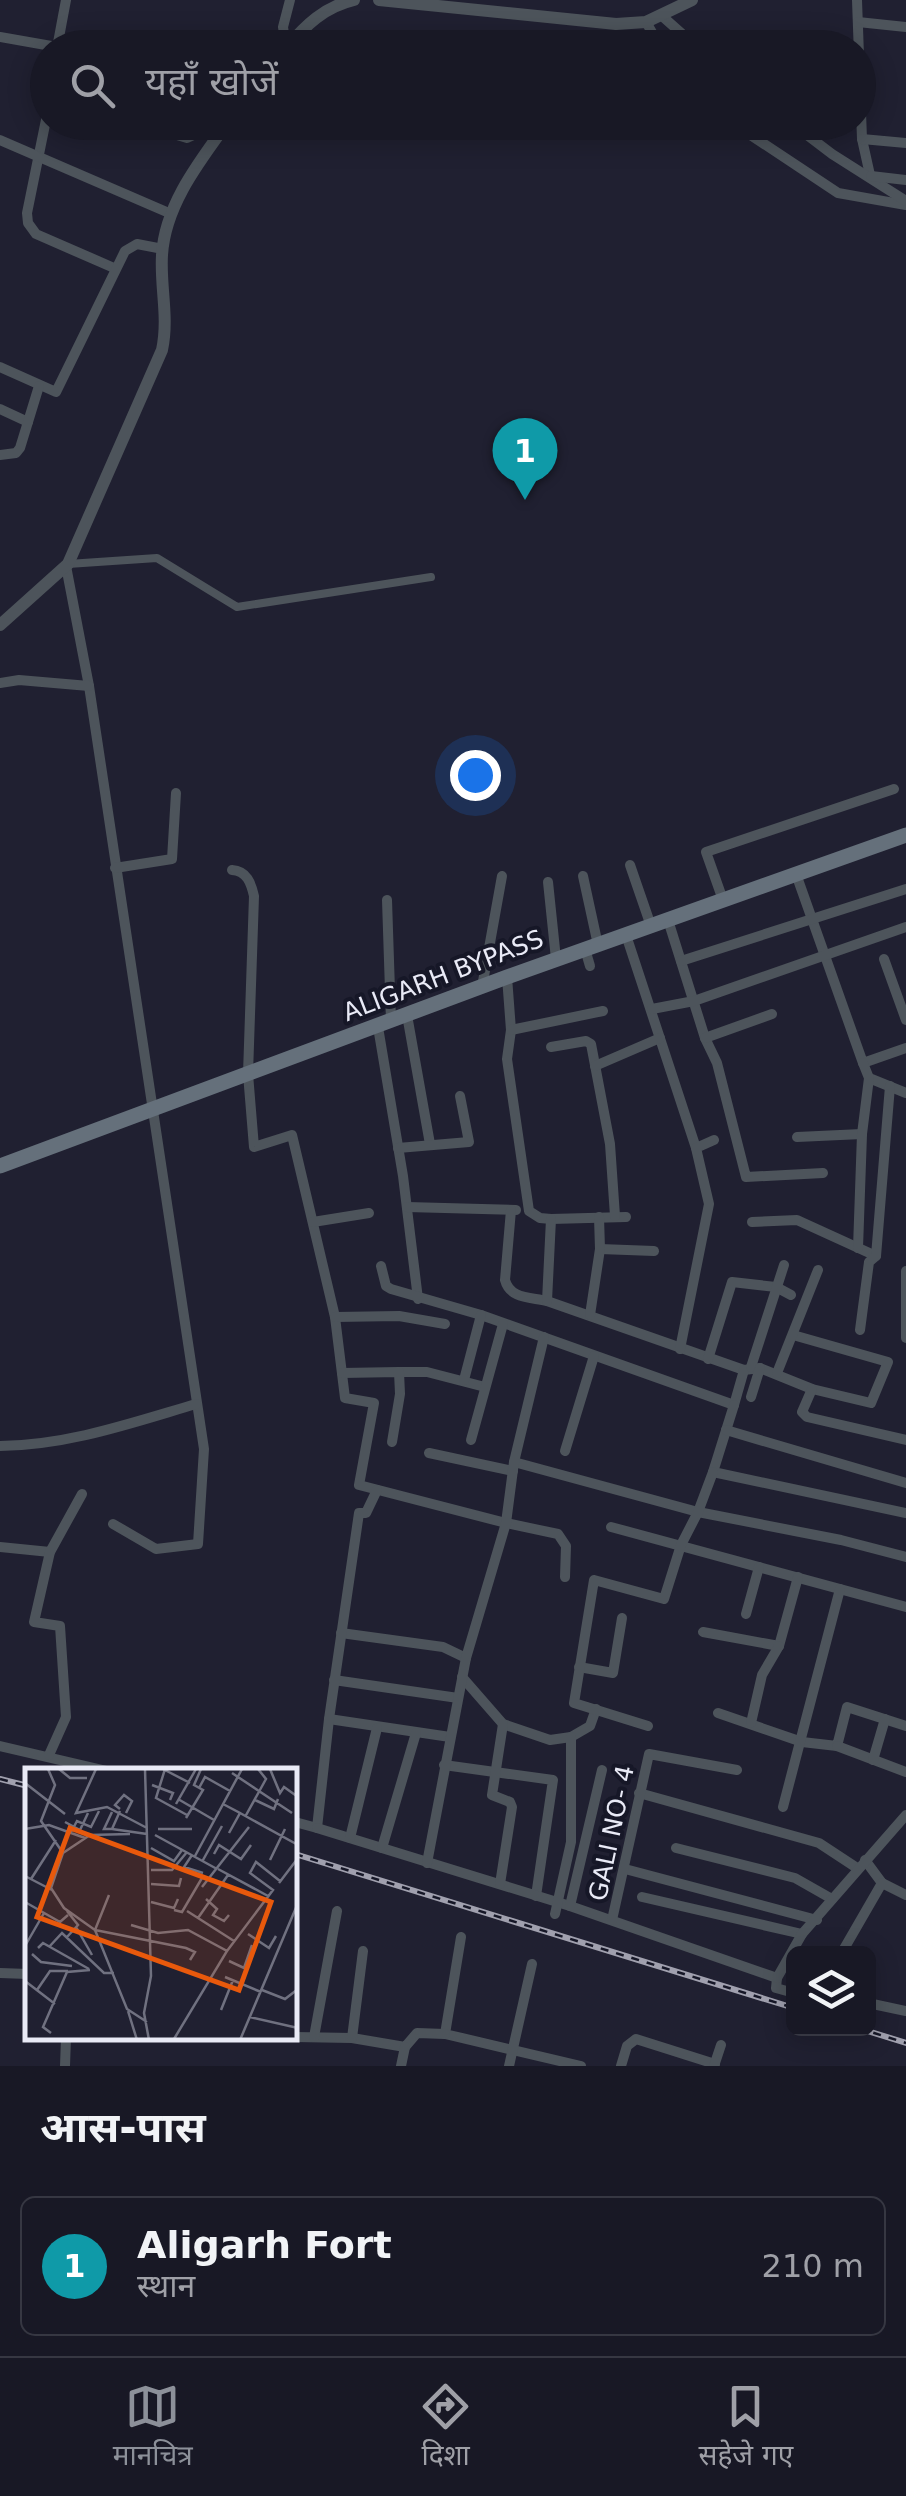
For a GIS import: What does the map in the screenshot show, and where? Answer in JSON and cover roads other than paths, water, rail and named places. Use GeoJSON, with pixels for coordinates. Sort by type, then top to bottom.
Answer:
{"type":"FeatureCollection","features":[{"type":"Feature","properties":{"kind":"main road","name":"ALIGARH BYPASS"},"geometry":{"type":"LineString","coordinates":[[0,1166],[556,959],[906,835]]}},
{"type":"Feature","properties":{"kind":"street"},"geometry":{"type":"LineString","coordinates":[[60,30],[66,0]]}},
{"type":"Feature","properties":{"kind":"street"},"geometry":{"type":"LineString","coordinates":[[283,30],[290,0]]}},
{"type":"Feature","properties":{"kind":"street"},"geometry":{"type":"LineString","coordinates":[[304,30],[324,12],[354,0]]}},
{"type":"Feature","properties":{"kind":"street"},"geometry":{"type":"LineString","coordinates":[[378,0],[616,24],[646,22],[692,0]]}},
{"type":"Feature","properties":{"kind":"street"},"geometry":{"type":"LineString","coordinates":[[857,0],[858,30]]}},
{"type":"Feature","properties":{"kind":"street"},"geometry":{"type":"LineString","coordinates":[[662,16],[678,30]]}},
{"type":"Feature","properties":{"kind":"street"},"geometry":{"type":"LineString","coordinates":[[646,22],[651,30]]}},
{"type":"Feature","properties":{"kind":"street"},"geometry":{"type":"LineString","coordinates":[[858,22],[906,26]]}},
{"type":"Feature","properties":{"kind":"street"},"geometry":{"type":"LineString","coordinates":[[0,37],[30,42]]}},
{"type":"Feature","properties":{"kind":"street"},"geometry":{"type":"LineString","coordinates":[[0,140],[169,213]]}},
{"type":"Feature","properties":{"kind":"street"},"geometry":{"type":"LineString","coordinates":[[42,140],[28,214],[32,230],[114,268]]}},
{"type":"Feature","properties":{"kind":"street"},"geometry":{"type":"LineString","coordinates":[[0,626],[67,565],[162,350],[166,331],[163,249],[169,213],[214,140]]}},
{"type":"Feature","properties":{"kind":"street"},"geometry":{"type":"LineString","coordinates":[[758,140],[838,193],[906,203]]}},
{"type":"Feature","properties":{"kind":"street"},"geometry":{"type":"LineString","coordinates":[[814,140],[906,203]]}},
{"type":"Feature","properties":{"kind":"street"},"geometry":{"type":"LineString","coordinates":[[862,140],[870,176]]}},
{"type":"Feature","properties":{"kind":"street"},"geometry":{"type":"LineString","coordinates":[[873,140],[906,143]]}},
{"type":"Feature","properties":{"kind":"street"},"geometry":{"type":"LineString","coordinates":[[870,176],[906,180]]}},
{"type":"Feature","properties":{"kind":"street"},"geometry":{"type":"LineString","coordinates":[[0,367],[51,393],[58,390],[114,268],[133,245],[163,249]]}},
{"type":"Feature","properties":{"kind":"street"},"geometry":{"type":"LineString","coordinates":[[0,454],[18,451],[39,386]]}},
{"type":"Feature","properties":{"kind":"street"},"geometry":{"type":"LineString","coordinates":[[0,409],[28,422]]}},
{"type":"Feature","properties":{"kind":"street"},"geometry":{"type":"LineString","coordinates":[[67,565],[157,558],[237,607],[431,578]]}},
{"type":"Feature","properties":{"kind":"street"},"geometry":{"type":"LineString","coordinates":[[67,565],[89,686],[204,1449],[198,1544],[156,1550],[114,1524]]}},
{"type":"Feature","properties":{"kind":"street"},"geometry":{"type":"LineString","coordinates":[[0,684],[19,680],[89,686]]}},
{"type":"Feature","properties":{"kind":"street"},"geometry":{"type":"LineString","coordinates":[[723,900],[706,852],[894,789]]}},
{"type":"Feature","properties":{"kind":"street"},"geometry":{"type":"LineString","coordinates":[[115,868],[172,859],[176,792]]}},
{"type":"Feature","properties":{"kind":"street"},"geometry":{"type":"LineString","coordinates":[[630,865],[651,926]]}},
{"type":"Feature","properties":{"kind":"street"},"geometry":{"type":"LineString","coordinates":[[232,870],[240,870],[246,876],[254,896],[248,1074],[254,1147],[292,1135],[335,1317],[346,1398],[374,1402],[359,1485],[563,1536],[565,1578]]}},
{"type":"Feature","properties":{"kind":"street"},"geometry":{"type":"LineString","coordinates":[[796,874],[869,1078],[862,1134],[858,1248]]}},
{"type":"Feature","properties":{"kind":"street"},"geometry":{"type":"LineString","coordinates":[[482,987],[502,876]]}},
{"type":"Feature","properties":{"kind":"street"},"geometry":{"type":"LineString","coordinates":[[583,876],[592,947],[590,966]]}},
{"type":"Feature","properties":{"kind":"street"},"geometry":{"type":"LineString","coordinates":[[548,882],[556,959]]}},
{"type":"Feature","properties":{"kind":"street"},"geometry":{"type":"LineString","coordinates":[[681,962],[906,889]]}},
{"type":"Feature","properties":{"kind":"street"},"geometry":{"type":"LineString","coordinates":[[387,900],[384,1024],[418,1299]]}},
{"type":"Feature","properties":{"kind":"street"},"geometry":{"type":"LineString","coordinates":[[668,920],[705,1038],[717,1063],[746,1176],[822,1173]]}},
{"type":"Feature","properties":{"kind":"street"},"geometry":{"type":"LineString","coordinates":[[652,1009],[694,1000],[906,927]]}},
{"type":"Feature","properties":{"kind":"street"},"geometry":{"type":"LineString","coordinates":[[626,934],[696,1148],[709,1204],[680,1349]]}},
{"type":"Feature","properties":{"kind":"street"},"geometry":{"type":"LineString","coordinates":[[884,959],[906,1020]]}},
{"type":"Feature","properties":{"kind":"street"},"geometry":{"type":"LineString","coordinates":[[507,977],[512,1030],[508,1059],[530,1211]]}},
{"type":"Feature","properties":{"kind":"street"},"geometry":{"type":"LineString","coordinates":[[512,1030],[603,1011]]}},
{"type":"Feature","properties":{"kind":"street"},"geometry":{"type":"LineString","coordinates":[[705,1038],[772,1014]]}},
{"type":"Feature","properties":{"kind":"street"},"geometry":{"type":"LineString","coordinates":[[407,1015],[430,1144]]}},
{"type":"Feature","properties":{"kind":"street"},"geometry":{"type":"LineString","coordinates":[[595,1066],[660,1038]]}},
{"type":"Feature","properties":{"kind":"street"},"geometry":{"type":"LineString","coordinates":[[407,1207],[530,1211],[551,1219],[621,1217],[590,1044],[586,1041],[551,1047]]}},
{"type":"Feature","properties":{"kind":"street"},"geometry":{"type":"LineString","coordinates":[[863,1063],[906,1048]]}},
{"type":"Feature","properties":{"kind":"street"},"geometry":{"type":"LineString","coordinates":[[869,1078],[906,1092]]}},
{"type":"Feature","properties":{"kind":"street"},"geometry":{"type":"LineString","coordinates":[[860,1330],[869,1262],[876,1256],[890,1086]]}},
{"type":"Feature","properties":{"kind":"street"},"geometry":{"type":"LineString","coordinates":[[398,1148],[469,1142],[460,1096]]}},
{"type":"Feature","properties":{"kind":"street"},"geometry":{"type":"LineString","coordinates":[[797,1137],[862,1134]]}},
{"type":"Feature","properties":{"kind":"street"},"geometry":{"type":"LineString","coordinates":[[696,1148],[714,1140]]}},
{"type":"Feature","properties":{"kind":"street"},"geometry":{"type":"LineString","coordinates":[[511,1210],[507,1287],[516,1295],[547,1300],[708,1359],[778,1373],[812,1389],[871,1403],[888,1362],[793,1334]]}},
{"type":"Feature","properties":{"kind":"street"},"geometry":{"type":"LineString","coordinates":[[313,1222],[368,1213]]}},
{"type":"Feature","properties":{"kind":"street"},"geometry":{"type":"LineString","coordinates":[[590,1315],[600,1249],[598,1217]]}},
{"type":"Feature","properties":{"kind":"street"},"geometry":{"type":"LineString","coordinates":[[547,1300],[551,1219]]}},
{"type":"Feature","properties":{"kind":"street"},"geometry":{"type":"LineString","coordinates":[[752,1222],[797,1220],[876,1256]]}},
{"type":"Feature","properties":{"kind":"street"},"geometry":{"type":"LineString","coordinates":[[600,1249],[654,1252]]}},
{"type":"Feature","properties":{"kind":"street"},"geometry":{"type":"LineString","coordinates":[[648,1726],[574,1703],[594,1580],[664,1599],[734,1405],[752,1368],[784,1265]]}},
{"type":"Feature","properties":{"kind":"street"},"geometry":{"type":"LineString","coordinates":[[381,1266],[386,1286],[418,1299],[480,1315],[734,1405]]}},
{"type":"Feature","properties":{"kind":"street"},"geometry":{"type":"LineString","coordinates":[[778,1373],[818,1270]]}},
{"type":"Feature","properties":{"kind":"street"},"geometry":{"type":"LineString","coordinates":[[906,1271],[906,1338]]}},
{"type":"Feature","properties":{"kind":"street"},"geometry":{"type":"LineString","coordinates":[[708,1359],[732,1282],[776,1286],[791,1294]]}},
{"type":"Feature","properties":{"kind":"street"},"geometry":{"type":"LineString","coordinates":[[464,1380],[480,1315]]}},
{"type":"Feature","properties":{"kind":"street"},"geometry":{"type":"LineString","coordinates":[[335,1317],[400,1316],[445,1324]]}},
{"type":"Feature","properties":{"kind":"street"},"geometry":{"type":"LineString","coordinates":[[471,1440],[503,1324]]}},
{"type":"Feature","properties":{"kind":"street"},"geometry":{"type":"LineString","coordinates":[[427,1862],[466,1658],[506,1523],[513,1466],[544,1337]]}},
{"type":"Feature","properties":{"kind":"street"},"geometry":{"type":"LineString","coordinates":[[564,1450],[594,1356]]}},
{"type":"Feature","properties":{"kind":"street"},"geometry":{"type":"LineString","coordinates":[[751,1397],[752,1368]]}},
{"type":"Feature","properties":{"kind":"street"},"geometry":{"type":"LineString","coordinates":[[392,1442],[400,1394],[399,1372]]}},
{"type":"Feature","properties":{"kind":"street"},"geometry":{"type":"LineString","coordinates":[[342,1373],[426,1372],[484,1387]]}},
{"type":"Feature","properties":{"kind":"street"},"geometry":{"type":"LineString","coordinates":[[812,1389],[802,1412],[805,1416],[906,1440]]}},
{"type":"Feature","properties":{"kind":"street"},"geometry":{"type":"LineString","coordinates":[[0,1446],[42,1446],[74,1440],[196,1404]]}},
{"type":"Feature","properties":{"kind":"street"},"geometry":{"type":"LineString","coordinates":[[726,1430],[906,1483]]}},
{"type":"Feature","properties":{"kind":"street"},"geometry":{"type":"LineString","coordinates":[[429,1453],[513,1466],[698,1512],[906,1557]]}},
{"type":"Feature","properties":{"kind":"street"},"geometry":{"type":"LineString","coordinates":[[713,1472],[906,1513]]}},
{"type":"Feature","properties":{"kind":"street"},"geometry":{"type":"LineString","coordinates":[[317,1828],[359,1514],[366,1513],[376,1490]]}},
{"type":"Feature","properties":{"kind":"street"},"geometry":{"type":"LineString","coordinates":[[49,1755],[66,1717],[60,1626],[34,1622],[50,1552],[82,1494]]}},
{"type":"Feature","properties":{"kind":"street"},"geometry":{"type":"LineString","coordinates":[[611,1527],[906,1608]]}},
{"type":"Feature","properties":{"kind":"street"},"geometry":{"type":"LineString","coordinates":[[0,1547],[50,1552]]}},
{"type":"Feature","properties":{"kind":"street"},"geometry":{"type":"LineString","coordinates":[[746,1614],[759,1566]]}},
{"type":"Feature","properties":{"kind":"street"},"geometry":{"type":"LineString","coordinates":[[750,1723],[762,1675],[780,1646],[798,1577]]}},
{"type":"Feature","properties":{"kind":"street"},"geometry":{"type":"LineString","coordinates":[[783,1807],[840,1589]]}},
{"type":"Feature","properties":{"kind":"street"},"geometry":{"type":"LineString","coordinates":[[580,1667],[612,1673],[622,1618]]}},
{"type":"Feature","properties":{"kind":"street"},"geometry":{"type":"LineString","coordinates":[[703,1632],[780,1646]]}},
{"type":"Feature","properties":{"kind":"street"},"geometry":{"type":"LineString","coordinates":[[342,1633],[443,1647],[466,1658]]}},
{"type":"Feature","properties":{"kind":"street"},"geometry":{"type":"LineString","coordinates":[[462,1677],[503,1724],[550,1740],[571,1737],[590,1726],[596,1709]]}},
{"type":"Feature","properties":{"kind":"street"},"geometry":{"type":"LineString","coordinates":[[334,1680],[458,1698]]}},
{"type":"Feature","properties":{"kind":"street"},"geometry":{"type":"LineString","coordinates":[[837,1746],[848,1707],[906,1726]]}},
{"type":"Feature","properties":{"kind":"street"},"geometry":{"type":"LineString","coordinates":[[718,1713],[802,1742],[837,1746],[906,1772]]}},
{"type":"Feature","properties":{"kind":"street"},"geometry":{"type":"LineString","coordinates":[[329,1718],[450,1737]]}},
{"type":"Feature","properties":{"kind":"street"},"geometry":{"type":"LineString","coordinates":[[873,1760],[885,1719]]}},
{"type":"Feature","properties":{"kind":"street"},"geometry":{"type":"LineString","coordinates":[[500,1884],[512,1807],[510,1802],[492,1794],[503,1724]]}},
{"type":"Feature","properties":{"kind":"street"},"geometry":{"type":"LineString","coordinates":[[350,1838],[376,1728]]}},
{"type":"Feature","properties":{"kind":"street"},"geometry":{"type":"LineString","coordinates":[[382,1848],[416,1733]]}},
{"type":"Feature","properties":{"kind":"street"},"geometry":{"type":"LineString","coordinates":[[561,1908],[571,1842],[571,1737]]}},
{"type":"Feature","properties":{"kind":"street"},"geometry":{"type":"LineString","coordinates":[[0,1746],[97,1768]]}},
{"type":"Feature","properties":{"kind":"street","name":"GALI NO- 4"},"geometry":{"type":"LineString","coordinates":[[612,1920],[649,1754],[737,1770]]}},
{"type":"Feature","properties":{"kind":"street"},"geometry":{"type":"LineString","coordinates":[[444,1765],[554,1780],[536,1896]]}},
{"type":"Feature","properties":{"kind":"street"},"geometry":{"type":"LineString","coordinates":[[561,1908],[602,1770]]}},
{"type":"Feature","properties":{"kind":"street"},"geometry":{"type":"LineString","coordinates":[[639,1793],[819,1843],[861,1864],[882,1883],[906,1895]]}},
{"type":"Feature","properties":{"kind":"street"},"geometry":{"type":"LineString","coordinates":[[786,1991],[776,1988],[777,1978],[802,1934],[906,1815]]}},
{"type":"Feature","properties":{"kind":"street"},"geometry":{"type":"LineString","coordinates":[[298,1823],[500,1884],[561,1908],[612,1920],[777,1978]]}},
{"type":"Feature","properties":{"kind":"street"},"geometry":{"type":"LineString","coordinates":[[676,1848],[795,1878],[832,1899]]}},
{"type":"Feature","properties":{"kind":"street"},"geometry":{"type":"LineString","coordinates":[[625,1869],[816,1920]]}},
{"type":"Feature","properties":{"kind":"street"},"geometry":{"type":"LineString","coordinates":[[846,1946],[882,1883]]}},
{"type":"Feature","properties":{"kind":"street"},"geometry":{"type":"LineString","coordinates":[[642,1897],[802,1934]]}},
{"type":"Feature","properties":{"kind":"street"},"geometry":{"type":"LineString","coordinates":[[314,2037],[337,1911]]}},
{"type":"Feature","properties":{"kind":"street"},"geometry":{"type":"LineString","coordinates":[[445,2034],[460,1937]]}},
{"type":"Feature","properties":{"kind":"street"},"geometry":{"type":"LineString","coordinates":[[352,2038],[363,1951]]}},
{"type":"Feature","properties":{"kind":"street"},"geometry":{"type":"LineString","coordinates":[[508,2066],[532,1964]]}},
{"type":"Feature","properties":{"kind":"street"},"geometry":{"type":"LineString","coordinates":[[0,1973],[25,1974]]}},
{"type":"Feature","properties":{"kind":"street"},"geometry":{"type":"LineString","coordinates":[[876,2005],[906,2012]]}},
{"type":"Feature","properties":{"kind":"street"},"geometry":{"type":"LineString","coordinates":[[401,2066],[405,2047],[416,2033],[445,2034],[546,2061],[582,2066]]}},
{"type":"Feature","properties":{"kind":"street"},"geometry":{"type":"LineString","coordinates":[[298,2037],[352,2038],[405,2047]]}},
{"type":"Feature","properties":{"kind":"street"},"geometry":{"type":"LineString","coordinates":[[620,2066],[628,2046],[636,2039],[715,2065],[721,2044]]}},
{"type":"Feature","properties":{"kind":"street"},"geometry":{"type":"LineString","coordinates":[[64,2066],[66,2041]]}},
{"type":"Feature","properties":{"kind":"railway"},"geometry":{"type":"LineString","coordinates":[[0,1779],[25,1785]]}},
{"type":"Feature","properties":{"kind":"railway"},"geometry":{"type":"LineString","coordinates":[[298,1855],[786,2006]]}},
{"type":"Feature","properties":{"kind":"railway"},"geometry":{"type":"LineString","coordinates":[[876,2034],[906,2043]]}},
{"type":"Feature","properties":{"kind":"place","name":"Aligarh Fort"},"geometry":{"type":"Point","coordinates":[525,500]}}]}
